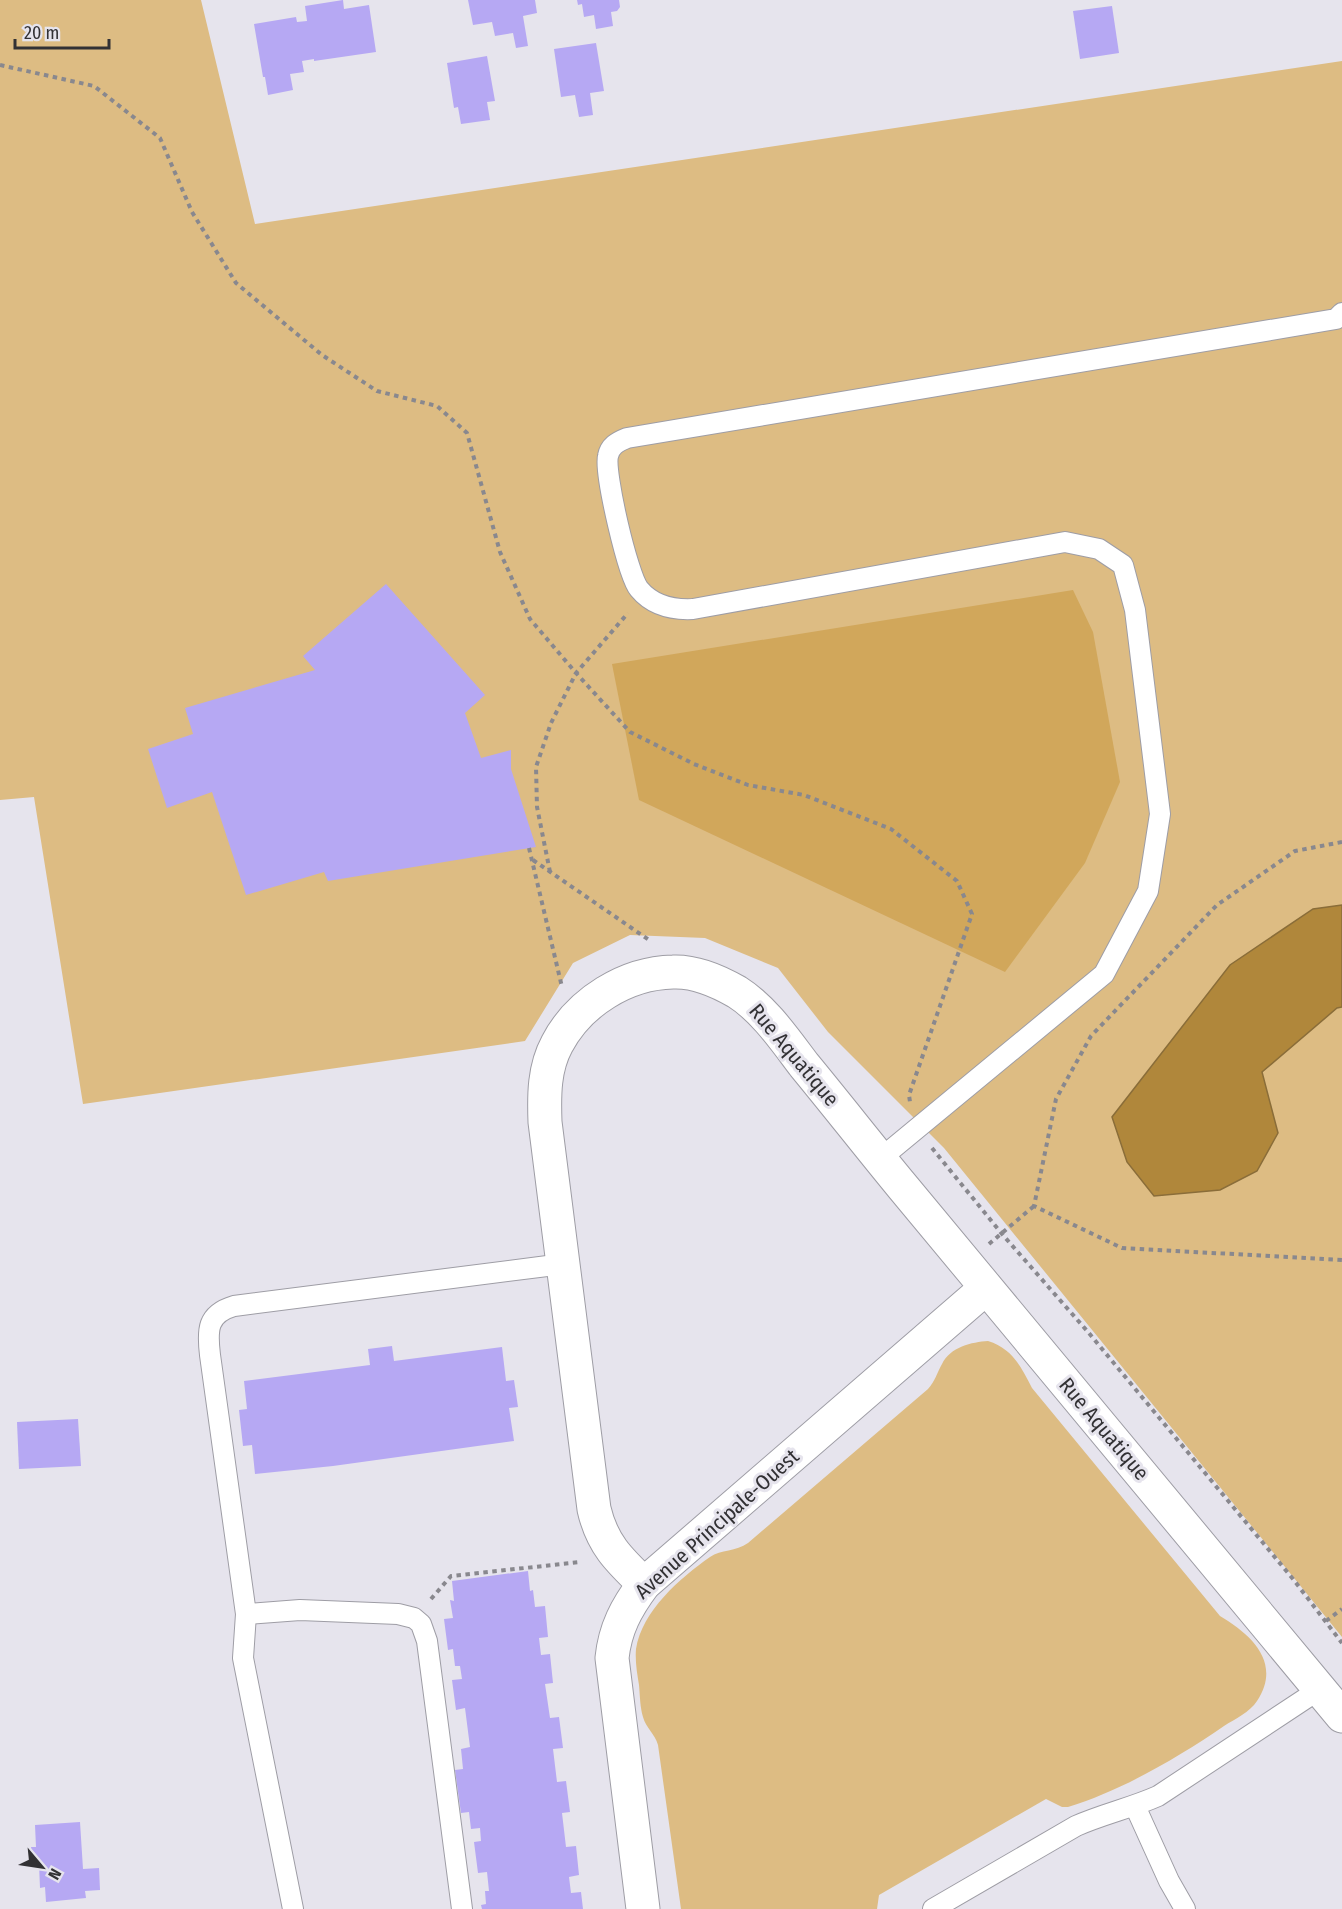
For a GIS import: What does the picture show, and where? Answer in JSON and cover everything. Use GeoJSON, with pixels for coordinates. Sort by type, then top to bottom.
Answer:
{"type":"FeatureCollection","features":[{"type":"Feature","properties":{"kind":"street","name":"Rue Aquatique"},"geometry":{"type":"LineString","coordinates":[[644,1584],[617,1558],[605,1542],[597,1524],[545,1122],[544,1089],[556,1044],[586,1007],[603,993],[628,981],[674,971],[700,975],[740,994],[779,1033],[976,1276],[1342,1716]]}},
{"type":"Feature","properties":{"kind":"street","name":"Avenue Principale-Ouest"},"geometry":{"type":"LineString","coordinates":[[644,1909],[612,1658],[614,1638],[629,1603],[644,1584],[976,1276]]}},
{"type":"Feature","properties":{"kind":"lane"},"geometry":{"type":"LineString","coordinates":[[880,1159],[1104,974],[1148,891],[1160,814],[1135,610],[1123,565],[1099,549],[1065,542],[693,609],[669,608],[658,604],[639,590],[631,575],[608,476],[608,454],[618,442],[627,438],[1336,319],[1342,313]]}},
{"type":"Feature","properties":{"kind":"lane"},"geometry":{"type":"LineString","coordinates":[[293,1909],[243,1658],[246,1614],[208,1332],[215,1317],[222,1310],[234,1306],[563,1264]]}},
{"type":"Feature","properties":{"kind":"lane"},"geometry":{"type":"LineString","coordinates":[[246,1614],[300,1610],[398,1614],[414,1618],[421,1624],[427,1641],[462,1909]]}},
{"type":"Feature","properties":{"kind":"lane"},"geometry":{"type":"LineString","coordinates":[[933,1909],[1076,1826],[1135,1806],[1176,1785],[1320,1689]]}},
{"type":"Feature","properties":{"kind":"lane"},"geometry":{"type":"LineString","coordinates":[[1135,1806],[1169,1881],[1185,1909]]}},
{"type":"Feature","properties":{"kind":"path"},"geometry":{"type":"LineString","coordinates":[[0,65],[94,86],[160,138],[192,212],[236,283],[331,361],[377,391],[438,406],[467,433],[500,552],[530,619],[630,732],[694,764],[748,785],[804,795],[891,829],[957,880],[972,914],[909,1095],[916,1128],[1002,1234],[1096,1341],[1293,1579],[1342,1642]]}},
{"type":"Feature","properties":{"kind":"path"},"geometry":{"type":"LineString","coordinates":[[550,872],[537,807],[536,767],[551,723],[576,673],[645,595]]}},
{"type":"Feature","properties":{"kind":"path"},"geometry":{"type":"LineString","coordinates":[[976,1276],[1002,1234],[1034,1206],[1056,1099],[1091,1036],[1217,905],[1295,851],[1342,842]]}},
{"type":"Feature","properties":{"kind":"path"},"geometry":{"type":"LineString","coordinates":[[529,848],[570,1024]]}},
{"type":"Feature","properties":{"kind":"path"},"geometry":{"type":"LineString","coordinates":[[533,860],[653,943]]}},
{"type":"Feature","properties":{"kind":"path"},"geometry":{"type":"LineString","coordinates":[[1034,1206],[1122,1248],[1342,1260]]}},
{"type":"Feature","properties":{"kind":"path"},"geometry":{"type":"LineString","coordinates":[[414,1618],[451,1576],[617,1558]]}},
{"type":"Feature","properties":{"kind":"path"},"geometry":{"type":"LineString","coordinates":[[1325,1621],[1342,1609]]}},
{"type":"Feature","properties":{"kind":"shaded area"},"geometry":{"type":"Polygon","coordinates":[[[0,0],[201,0],[255,224],[1342,61],[1342,1637],[944,1148],[828,1032],[778,968],[705,938],[630,935],[573,963],[525,1041],[83,1104],[34,797],[0,800],[0,0]]]}},
{"type":"Feature","properties":{"kind":"shaded area"},"geometry":{"type":"Polygon","coordinates":[[[1073,590],[1093,632],[1120,782],[1085,863],[1005,972],[639,800],[612,664],[1073,590]]]}},
{"type":"Feature","properties":{"kind":"shaded area"},"geometry":{"type":"Polygon","coordinates":[[[1342,905],[1342,1007],[1337,1008],[1262,1072],[1278,1133],[1257,1171],[1220,1190],[1154,1196],[1127,1162],[1112,1117],[1230,965],[1313,909],[1342,905]]]}},
{"type":"Feature","properties":{"kind":"shaded area"},"geometry":{"type":"Polygon","coordinates":[[[988,1341],[997,1344],[1010,1354],[1032,1388],[1220,1616],[1243,1632],[1260,1651],[1265,1662],[1266,1674],[1264,1687],[1257,1701],[1242,1715],[1129,1783],[1068,1807],[1062,1807],[1046,1799],[879,1895],[877,1909],[681,1909],[658,1745],[644,1721],[641,1705],[636,1649],[646,1622],[664,1597],[698,1565],[714,1554],[739,1548],[748,1543],[928,1389],[950,1353],[969,1344],[988,1341]]]}},
{"type":"Feature","properties":{"kind":"building"},"geometry":{"type":"Polygon","coordinates":[[[343,0],[344,9],[369,5],[376,52],[302,61],[304,72],[290,74],[293,90],[268,95],[254,24],[296,17],[297,22],[307,21],[305,6],[343,0]]]}},
{"type":"Feature","properties":{"kind":"building"},"geometry":{"type":"Polygon","coordinates":[[[468,0],[535,0],[537,13],[523,16],[528,46],[516,48],[513,33],[495,36],[492,22],[473,25],[468,0]]]}},
{"type":"Feature","properties":{"kind":"building"},"geometry":{"type":"Polygon","coordinates":[[[577,0],[619,0],[620,7],[617,11],[611,12],[613,26],[596,29],[594,15],[584,17],[582,4],[578,5],[577,0]]]}},
{"type":"Feature","properties":{"kind":"building"},"geometry":{"type":"Polygon","coordinates":[[[1112,6],[1119,53],[1080,59],[1073,11],[1112,6]]]}},
{"type":"Feature","properties":{"kind":"building"},"geometry":{"type":"Polygon","coordinates":[[[596,43],[604,91],[590,93],[593,115],[579,117],[575,95],[561,97],[554,49],[596,43]]]}},
{"type":"Feature","properties":{"kind":"building"},"geometry":{"type":"Polygon","coordinates":[[[487,56],[495,101],[487,102],[490,120],[461,124],[458,107],[454,108],[447,63],[487,56]]]}},
{"type":"Feature","properties":{"kind":"building"},"geometry":{"type":"Polygon","coordinates":[[[386,584],[485,695],[465,713],[481,758],[511,750],[511,769],[536,847],[328,881],[324,872],[246,895],[212,792],[167,808],[148,749],[193,734],[185,708],[315,670],[303,656],[386,584]]]}},
{"type":"Feature","properties":{"kind":"building"},"geometry":{"type":"Polygon","coordinates":[[[392,1346],[394,1361],[502,1347],[506,1381],[514,1380],[518,1407],[509,1408],[514,1441],[333,1466],[255,1474],[252,1445],[243,1446],[239,1410],[247,1409],[244,1381],[370,1365],[368,1349],[392,1346]]]}},
{"type":"Feature","properties":{"kind":"building"},"geometry":{"type":"Polygon","coordinates":[[[78,1419],[81,1466],[19,1469],[17,1422],[78,1419]]]}},
{"type":"Feature","properties":{"kind":"building"},"geometry":{"type":"Polygon","coordinates":[[[528,1571],[530,1591],[533,1590],[535,1607],[545,1606],[548,1637],[539,1638],[541,1655],[550,1654],[553,1683],[545,1684],[550,1718],[559,1717],[563,1748],[553,1749],[557,1782],[566,1781],[570,1812],[562,1813],[566,1847],[576,1846],[579,1875],[569,1877],[571,1893],[581,1892],[583,1909],[482,1909],[481,1905],[486,1904],[485,1891],[489,1891],[487,1872],[478,1873],[474,1842],[481,1841],[480,1828],[471,1829],[469,1812],[461,1813],[455,1770],[463,1769],[461,1749],[470,1747],[465,1708],[456,1710],[452,1680],[462,1679],[460,1666],[455,1666],[453,1649],[448,1650],[444,1619],[453,1618],[450,1600],[454,1601],[452,1581],[528,1571]]]}},
{"type":"Feature","properties":{"kind":"building"},"geometry":{"type":"Polygon","coordinates":[[[80,1822],[83,1869],[99,1868],[100,1890],[85,1891],[86,1898],[46,1902],[45,1887],[40,1888],[39,1864],[33,1864],[31,1847],[36,1847],[35,1825],[80,1822]]]}}]}
